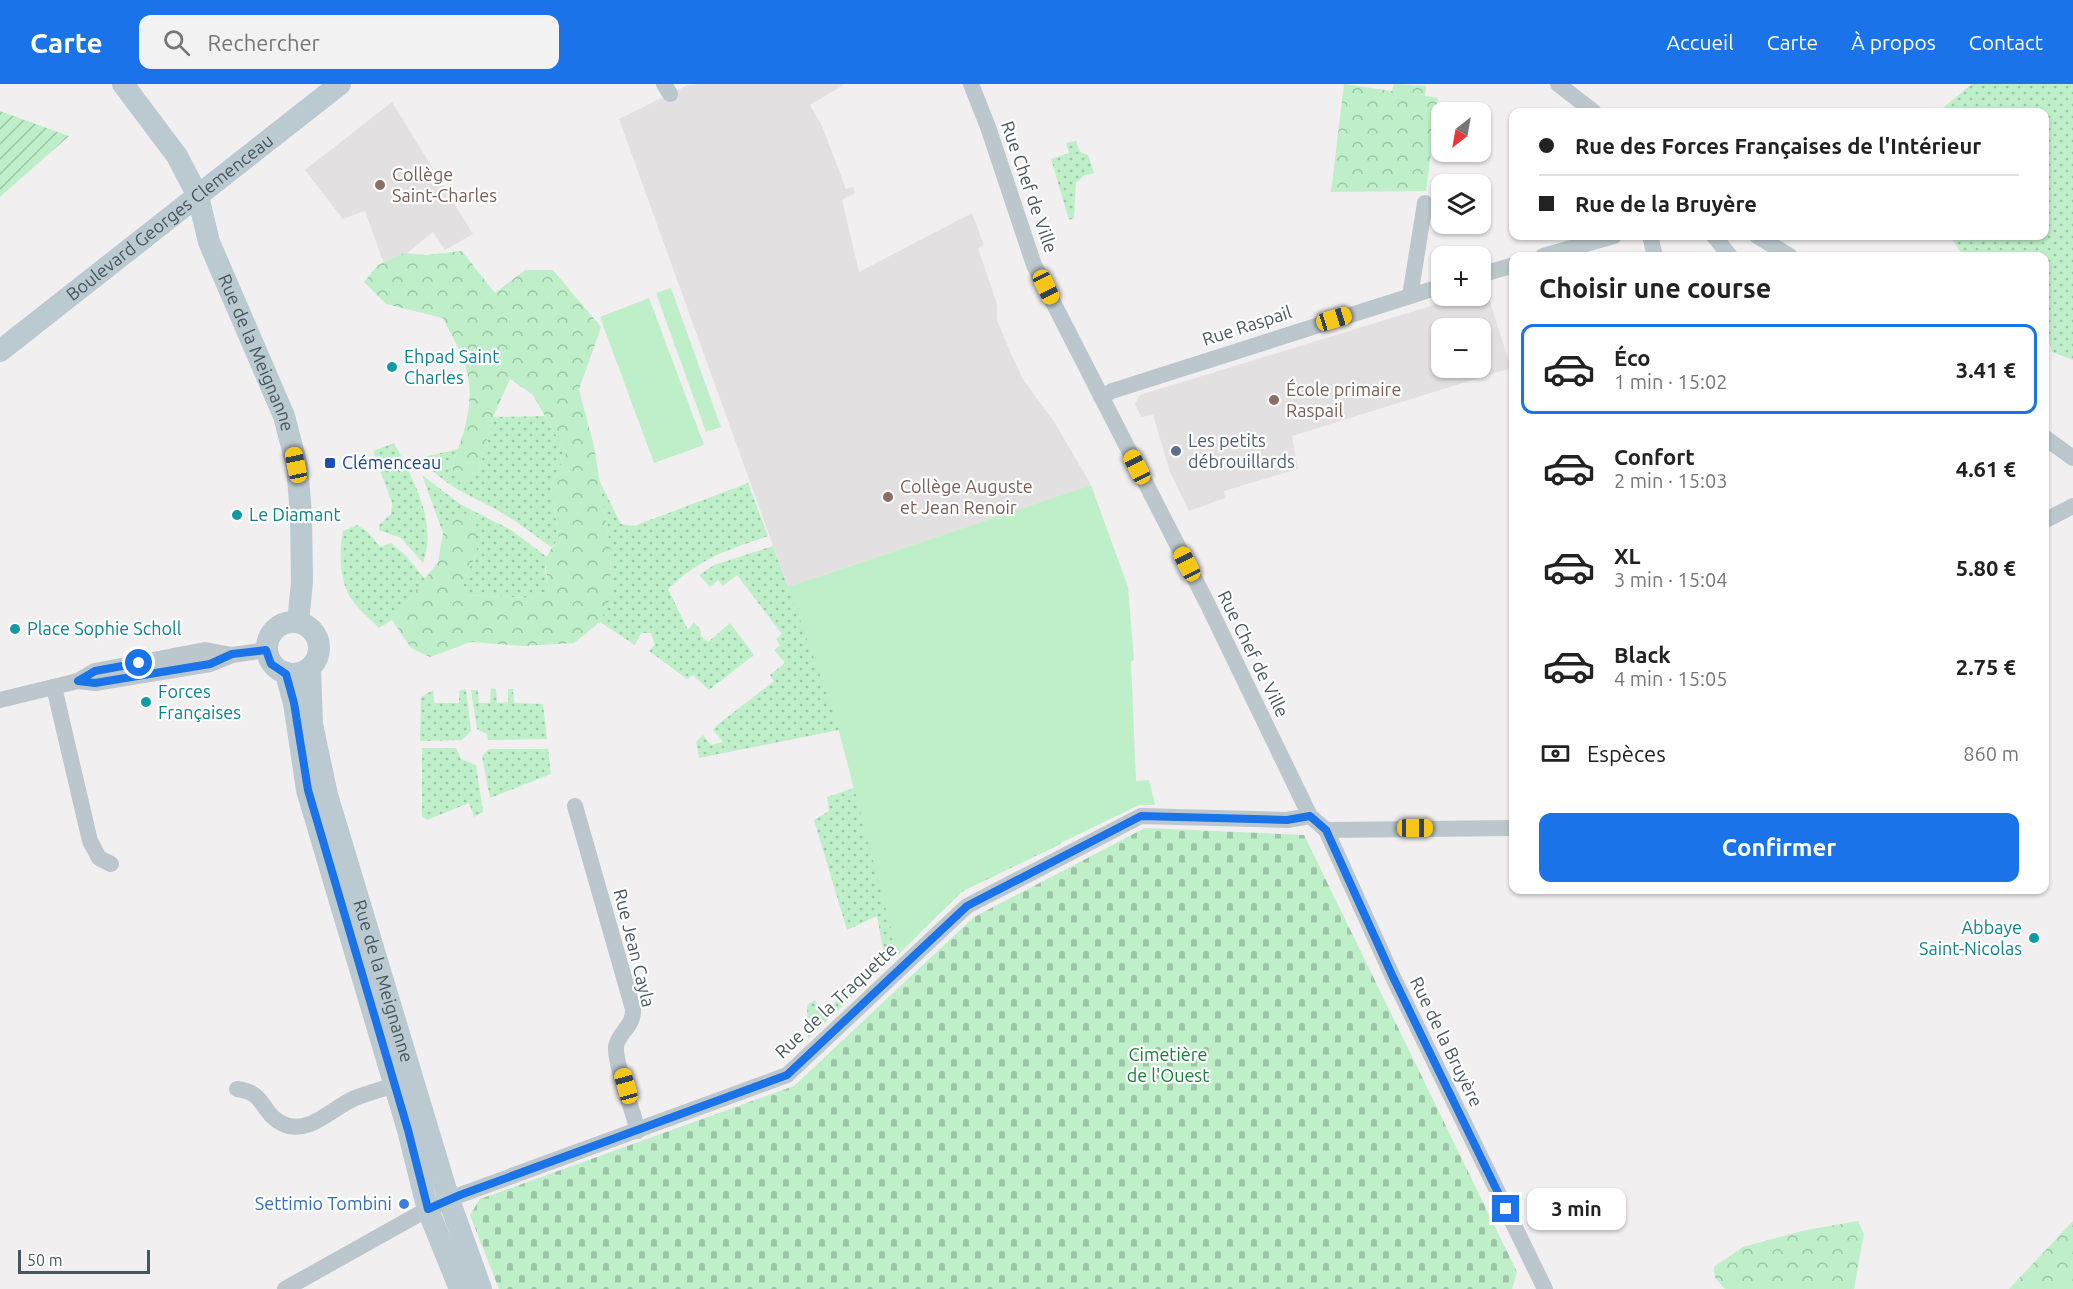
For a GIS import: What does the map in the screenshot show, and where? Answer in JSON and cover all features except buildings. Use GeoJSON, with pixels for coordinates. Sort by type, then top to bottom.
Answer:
{"type":"FeatureCollection","features":[{"type":"Feature","properties":{"kind":"main road","name":"Rue de la Meignanne"},"geometry":{"type":"LineString","coordinates":[[123,84],[177,156],[198,196],[210,242],[284,416],[294,452],[300,514],[302,582],[298,622]]}},
{"type":"Feature","properties":{"kind":"main road","name":"Boulevard Georges Clemenceau"},"geometry":{"type":"LineString","coordinates":[[0,351],[340,84]]}},
{"type":"Feature","properties":{"kind":"main road"},"geometry":{"type":"LineString","coordinates":[[298,622],[312,629],[318,639],[318,659],[310,669],[296,675],[286,674],[271,664],[266,650],[271,633],[278,626],[298,622]]}},
{"type":"Feature","properties":{"kind":"main road","name":"Rue de la Meignanne"},"geometry":{"type":"LineString","coordinates":[[310,669],[309,700],[318,758],[404,1083],[428,1209],[460,1289]]}},
{"type":"Feature","properties":{"kind":"main road","name":"Rue de la Meignanne"},"geometry":{"type":"LineString","coordinates":[[286,674],[294,703],[308,790],[404,1083],[481,1289]]}},
{"type":"Feature","properties":{"kind":"street","name":"Rue Chef de Ville"},"geometry":{"type":"LineString","coordinates":[[971,84],[988,127],[1034,265],[1212,613],[1310,816]]}},
{"type":"Feature","properties":{"kind":"street"},"geometry":{"type":"LineString","coordinates":[[1558,84],[1589,108]]}},
{"type":"Feature","properties":{"kind":"street"},"geometry":{"type":"LineString","coordinates":[[1410,296],[1425,203]]}},
{"type":"Feature","properties":{"kind":"street"},"geometry":{"type":"LineString","coordinates":[[1557,252],[1600,240]]}},
{"type":"Feature","properties":{"kind":"street"},"geometry":{"type":"LineString","coordinates":[[1717,240],[1727,252]]}},
{"type":"Feature","properties":{"kind":"street"},"geometry":{"type":"LineString","coordinates":[[1764,240],[1783,252]]}},
{"type":"Feature","properties":{"kind":"street"},"geometry":{"type":"LineString","coordinates":[[1491,272],[1509,266]]}},
{"type":"Feature","properties":{"kind":"street","name":"Rue Raspail"},"geometry":{"type":"LineString","coordinates":[[1101,397],[1112,391],[1231,351],[1431,289]]}},
{"type":"Feature","properties":{"kind":"street"},"geometry":{"type":"LineString","coordinates":[[2049,441],[2073,458]]}},
{"type":"Feature","properties":{"kind":"street"},"geometry":{"type":"LineString","coordinates":[[2049,518],[2073,506]]}},
{"type":"Feature","properties":{"kind":"street"},"geometry":{"type":"LineString","coordinates":[[0,700],[78,681],[95,683],[187,668],[210,664],[232,654],[266,650]]}},
{"type":"Feature","properties":{"kind":"street"},"geometry":{"type":"LineString","coordinates":[[54,687],[90,841],[99,858],[111,864]]}},
{"type":"Feature","properties":{"kind":"street","name":"Rue Jean Cayla"},"geometry":{"type":"LineString","coordinates":[[575,806],[633,1009],[631,1023],[620,1037],[616,1052],[638,1131]]}},
{"type":"Feature","properties":{"kind":"street","name":"Rue de la Traquette"},"geometry":{"type":"LineString","coordinates":[[285,1289],[428,1209],[449,1200],[787,1075],[967,906],[1141,816],[1287,820],[1310,816]]}},
{"type":"Feature","properties":{"kind":"street","name":"Rue de la Bruyère"},"geometry":{"type":"LineString","coordinates":[[1310,816],[1326,830],[1392,975],[1545,1289]]}},
{"type":"Feature","properties":{"kind":"street"},"geometry":{"type":"LineString","coordinates":[[1326,830],[1509,828]]}},
{"type":"Feature","properties":{"kind":"street"},"geometry":{"type":"LineString","coordinates":[[237,1089],[247,1090],[256,1095],[277,1121],[299,1127],[315,1121],[354,1098],[404,1083]]}},
{"type":"Feature","properties":{"kind":"shaded area"},"geometry":{"type":"Polygon","coordinates":[[[845,84],[810,105],[822,126],[846,189],[853,187],[855,193],[842,200],[859,272],[972,213],[984,245],[978,248],[997,304],[997,320],[1012,356],[1024,381],[1055,423],[1091,485],[788,587],[619,119],[688,85],[845,84]]]}},
{"type":"Feature","properties":{"kind":"shaded area","name":"Collège Saint-Charles"},"geometry":{"type":"Polygon","coordinates":[[[392,102],[473,234],[445,250],[433,232],[401,258],[384,264],[365,211],[343,219],[305,170],[392,102]]]}},
{"type":"Feature","properties":{"kind":"shaded area","name":"École primaire Raspail"},"geometry":{"type":"Polygon","coordinates":[[[1491,305],[1509,362],[1509,369],[1491,374],[1491,318],[1431,318],[1431,378],[1479,378],[1292,436],[1298,469],[1224,491],[1225,498],[1189,511],[1170,472],[1153,415],[1141,417],[1135,404],[1140,395],[1431,306],[1491,305]]]}},
{"type":"Feature","properties":{"kind":"green space"},"geometry":{"type":"Polygon","coordinates":[[[1344,84],[1392,91],[1394,84],[1426,86],[1425,96],[1438,98],[1437,102],[1431,102],[1431,152],[1426,191],[1331,192],[1344,84]]]}},
{"type":"Feature","properties":{"kind":"green space"},"geometry":{"type":"Polygon","coordinates":[[[1972,84],[2073,84],[2073,360],[2052,352],[2049,344],[2049,252],[1960,252],[1953,240],[2049,240],[2049,108],[1943,108],[1972,84]]]}},
{"type":"Feature","properties":{"kind":"green space"},"geometry":{"type":"Polygon","coordinates":[[[0,111],[69,136],[0,197],[0,111]]]}},
{"type":"Feature","properties":{"kind":"green space"},"geometry":{"type":"Polygon","coordinates":[[[1076,141],[1080,152],[1088,155],[1094,173],[1083,176],[1076,183],[1074,218],[1069,220],[1051,159],[1069,153],[1066,143],[1076,141]]]}},
{"type":"Feature","properties":{"kind":"green space"},"geometry":{"type":"Polygon","coordinates":[[[462,251],[495,293],[525,270],[553,270],[601,327],[579,390],[594,446],[610,547],[611,596],[600,622],[574,643],[523,646],[471,642],[430,657],[411,648],[392,620],[438,562],[443,533],[462,512],[476,521],[477,553],[462,583],[469,595],[531,598],[549,590],[547,557],[559,540],[551,486],[566,453],[533,395],[510,379],[493,417],[478,474],[463,483],[451,468],[464,432],[470,394],[469,381],[459,349],[443,318],[386,304],[364,282],[378,265],[405,253],[426,255],[462,251]]]}},
{"type":"Feature","properties":{"kind":"green space"},"geometry":{"type":"Polygon","coordinates":[[[671,288],[721,427],[706,432],[656,293],[671,288]]]}},
{"type":"Feature","properties":{"kind":"green space"},"geometry":{"type":"Polygon","coordinates":[[[649,298],[704,445],[654,463],[600,317],[649,298]]]}},
{"type":"Feature","properties":{"kind":"green space"},"geometry":{"type":"Polygon","coordinates":[[[545,416],[566,453],[551,486],[559,540],[551,547],[509,517],[452,486],[420,458],[458,449],[451,468],[478,474],[493,417],[545,416]]]}},
{"type":"Feature","properties":{"kind":"green space"},"geometry":{"type":"Polygon","coordinates":[[[394,443],[409,471],[425,517],[427,548],[423,563],[401,538],[379,530],[379,525],[391,514],[392,503],[373,451],[394,443]]]}},
{"type":"Feature","properties":{"kind":"green space"},"geometry":{"type":"Polygon","coordinates":[[[422,475],[460,504],[511,530],[547,557],[545,570],[549,590],[531,598],[469,595],[462,583],[477,553],[462,513],[443,533],[422,475]]]}},
{"type":"Feature","properties":{"kind":"green space"},"geometry":{"type":"Polygon","coordinates":[[[599,480],[621,524],[634,526],[748,483],[768,536],[703,562],[668,589],[688,630],[694,622],[700,629],[701,636],[708,642],[730,623],[754,655],[709,690],[693,675],[687,679],[649,651],[655,645],[651,633],[641,633],[635,645],[600,622],[611,595],[610,547],[599,480]]]}},
{"type":"Feature","properties":{"kind":"green space"},"geometry":{"type":"Polygon","coordinates":[[[1091,485],[1128,587],[1134,660],[1131,662],[1136,781],[1149,780],[1155,805],[1139,805],[963,890],[898,955],[835,716],[788,587],[1091,485]]]}},
{"type":"Feature","properties":{"kind":"green space"},"geometry":{"type":"Polygon","coordinates":[[[357,525],[368,532],[380,547],[391,543],[406,556],[425,579],[392,620],[379,628],[352,600],[342,575],[343,531],[357,525]]]}},
{"type":"Feature","properties":{"kind":"green space"},"geometry":{"type":"Polygon","coordinates":[[[773,546],[788,587],[815,578],[1061,844],[963,891],[808,1039],[807,1005],[815,1000],[823,1014],[884,955],[877,916],[847,930],[814,820],[829,811],[827,797],[854,788],[839,730],[699,758],[696,742],[703,735],[711,745],[723,742],[713,730],[716,726],[774,681],[770,675],[785,663],[774,650],[780,645],[776,639],[782,634],[737,575],[723,586],[718,580],[710,587],[699,575],[714,565],[773,546]]]}},
{"type":"Feature","properties":{"kind":"green space"},"geometry":{"type":"Polygon","coordinates":[[[491,688],[496,689],[497,703],[508,702],[508,689],[513,689],[514,703],[543,704],[547,739],[488,740],[487,734],[477,729],[471,690],[478,690],[479,703],[490,703],[491,688]]]}},
{"type":"Feature","properties":{"kind":"green space"},"geometry":{"type":"Polygon","coordinates":[[[466,689],[471,731],[462,740],[420,741],[421,697],[433,690],[434,703],[459,703],[459,691],[466,689]]]}},
{"type":"Feature","properties":{"kind":"green space"},"geometry":{"type":"Polygon","coordinates":[[[422,748],[456,748],[461,759],[476,765],[483,812],[474,817],[469,803],[427,820],[422,816],[422,748]]]}},
{"type":"Feature","properties":{"kind":"green space"},"geometry":{"type":"Polygon","coordinates":[[[489,749],[548,749],[551,774],[490,798],[482,756],[489,749]]]}},
{"type":"Feature","properties":{"kind":"green space","name":"Cimetière de l'Ouest"},"geometry":{"type":"Polygon","coordinates":[[[1145,828],[1304,835],[1517,1272],[1512,1289],[499,1289],[470,1215],[480,1199],[794,1086],[974,917],[1145,828]]]}},
{"type":"Feature","properties":{"kind":"green space"},"geometry":{"type":"Polygon","coordinates":[[[1858,1221],[1864,1234],[1854,1289],[1725,1289],[1715,1278],[1714,1267],[1743,1247],[1806,1230],[1858,1221]]]}},
{"type":"Feature","properties":{"kind":"green space"},"geometry":{"type":"Polygon","coordinates":[[[2073,1221],[2073,1289],[2009,1289],[2073,1221]]]}},
{"type":"Feature","properties":{"kind":"place","name":"Collège Saint-Charles"},"geometry":{"type":"Point","coordinates":[380,185]}},
{"type":"Feature","properties":{"kind":"place","name":"Ehpad Saint Charles"},"geometry":{"type":"Point","coordinates":[392,367]}},
{"type":"Feature","properties":{"kind":"place","name":"École primaire Raspail"},"geometry":{"type":"Point","coordinates":[1274,400]}},
{"type":"Feature","properties":{"kind":"place","name":"Les petits débrouillards"},"geometry":{"type":"Point","coordinates":[1176,451]}},
{"type":"Feature","properties":{"kind":"place","name":"Clémenceau"},"geometry":{"type":"Point","coordinates":[330,463]}},
{"type":"Feature","properties":{"kind":"place","name":"Collège Auguste et Jean Renoir"},"geometry":{"type":"Point","coordinates":[888,497]}},
{"type":"Feature","properties":{"kind":"place","name":"Le Diamant"},"geometry":{"type":"Point","coordinates":[237,515]}},
{"type":"Feature","properties":{"kind":"place","name":"Place Sophie Scholl"},"geometry":{"type":"Point","coordinates":[15,629]}},
{"type":"Feature","properties":{"kind":"place","name":"Forces Françaises"},"geometry":{"type":"Point","coordinates":[146,702]}},
{"type":"Feature","properties":{"kind":"place","name":"Abbaye Saint-Nicolas"},"geometry":{"type":"Point","coordinates":[2034,938]}},
{"type":"Feature","properties":{"kind":"place","name":"Settimio Tombini"},"geometry":{"type":"Point","coordinates":[404,1204]}},
{"type":"Feature","properties":{"kind":"route"},"geometry":{"type":"LineString","coordinates":[[139,663],[95,671],[78,681],[95,683],[210,664],[232,654],[266,650],[271,664],[286,674],[294,703],[296,733],[308,790],[408,1130],[428,1209],[460,1195],[787,1075],[951,918],[967,906],[1141,816],[1287,820],[1310,816],[1326,830],[1392,975],[1506,1209]]}}]}
